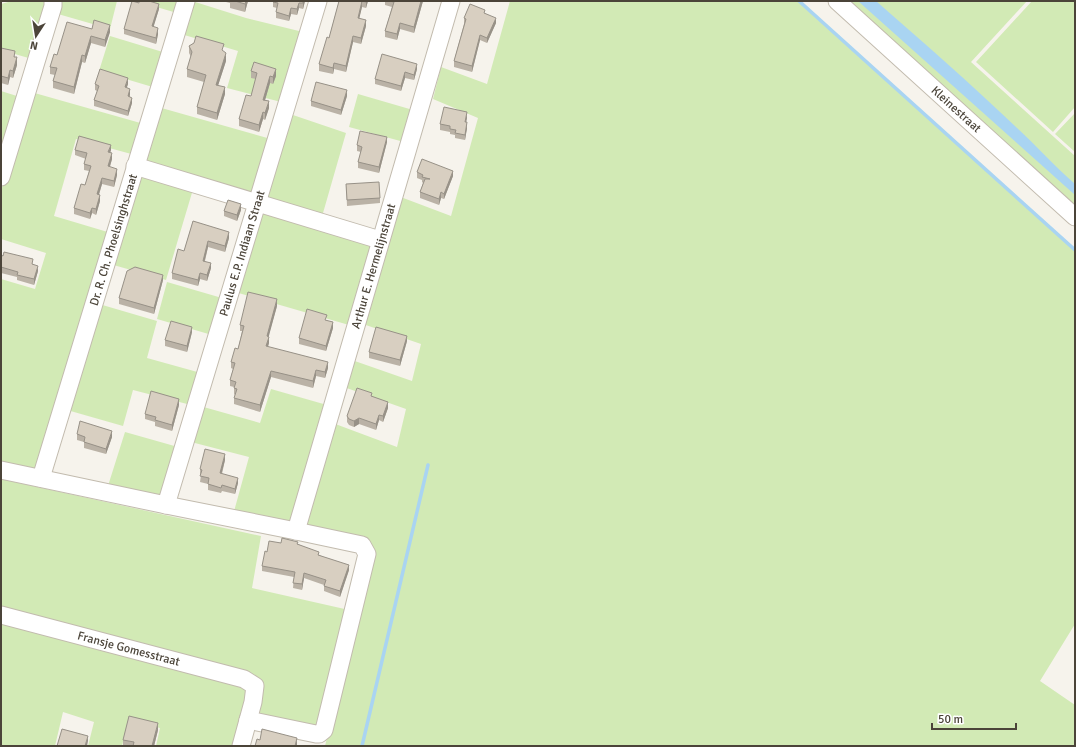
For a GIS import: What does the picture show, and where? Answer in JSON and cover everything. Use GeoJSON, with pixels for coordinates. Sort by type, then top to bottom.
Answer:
{"type":"FeatureCollection","features":[{"type":"Feature","properties":{"kind":"street"},"geometry":{"type":"LineString","coordinates":[[1,177],[53,6],[52,1]]}},
{"type":"Feature","properties":{"kind":"street","name":"Dr. R. Ch. Phoelsinghstraat"},"geometry":{"type":"LineString","coordinates":[[41,478],[186,1]]}},
{"type":"Feature","properties":{"kind":"street","name":"Paulus E.P. Indiaan Straat"},"geometry":{"type":"LineString","coordinates":[[166,505],[256,202],[318,1]]}},
{"type":"Feature","properties":{"kind":"street","name":"Arthur E. Hermelijnstraat"},"geometry":{"type":"LineString","coordinates":[[296,530],[451,1]]}},
{"type":"Feature","properties":{"kind":"street","name":"Kleinestraat"},"geometry":{"type":"LineString","coordinates":[[837,1],[1075,217]]}},
{"type":"Feature","properties":{"kind":"street"},"geometry":{"type":"LineString","coordinates":[[135,166],[380,240]]}},
{"type":"Feature","properties":{"kind":"street"},"geometry":{"type":"LineString","coordinates":[[1,470],[166,505],[296,530],[362,545],[367,554],[324,730],[320,734],[316,734],[248,720],[241,746]]}},
{"type":"Feature","properties":{"kind":"street","name":"Fransje Gomesstraat"},"geometry":{"type":"LineString","coordinates":[[1,615],[244,679],[255,686],[253,702],[248,720]]}},
{"type":"Feature","properties":{"kind":"green space"},"geometry":{"type":"Polygon","coordinates":[[[12,1],[49,1],[32,59],[1,50],[1,4],[12,1]]]}},
{"type":"Feature","properties":{"kind":"green space"},"geometry":{"type":"Polygon","coordinates":[[[60,1],[117,1],[110,29],[58,14],[60,1]]]}},
{"type":"Feature","properties":{"kind":"green space"},"geometry":{"type":"Polygon","coordinates":[[[136,1],[181,1],[177,13],[136,1]]]}},
{"type":"Feature","properties":{"kind":"green space"},"geometry":{"type":"Polygon","coordinates":[[[192,1],[246,18],[303,32],[281,102],[227,88],[238,51],[181,34],[192,1]]]}},
{"type":"Feature","properties":{"kind":"green space"},"geometry":{"type":"Polygon","coordinates":[[[510,1],[799,1],[1075,250],[1075,624],[1040,681],[1075,705],[1075,746],[325,746],[373,549],[304,527],[330,422],[397,447],[406,409],[341,386],[349,359],[412,381],[421,344],[360,323],[398,196],[451,216],[478,118],[433,99],[441,67],[487,84],[510,1]]]}},
{"type":"Feature","properties":{"kind":"green space"},"geometry":{"type":"Polygon","coordinates":[[[841,1],[1027,1],[971,62],[1075,156],[1075,215],[841,1]]]}},
{"type":"Feature","properties":{"kind":"green space"},"geometry":{"type":"Polygon","coordinates":[[[1032,1],[1075,1],[1075,107],[1053,132],[976,62],[1032,1]]]}},
{"type":"Feature","properties":{"kind":"green space"},"geometry":{"type":"Polygon","coordinates":[[[110,36],[166,53],[156,88],[99,71],[110,36]]]}},
{"type":"Feature","properties":{"kind":"green space"},"geometry":{"type":"Polygon","coordinates":[[[1,91],[20,97],[1,159],[1,91]]]}},
{"type":"Feature","properties":{"kind":"green space"},"geometry":{"type":"Polygon","coordinates":[[[31,92],[144,124],[135,155],[76,139],[54,216],[111,233],[36,470],[1,466],[1,279],[35,289],[46,253],[1,239],[1,191],[31,92]]]}},
{"type":"Feature","properties":{"kind":"green space"},"geometry":{"type":"Polygon","coordinates":[[[358,94],[413,110],[404,142],[349,127],[358,94]]]}},
{"type":"Feature","properties":{"kind":"green space"},"geometry":{"type":"Polygon","coordinates":[[[158,107],[271,139],[256,191],[250,195],[147,162],[143,149],[158,107]]]}},
{"type":"Feature","properties":{"kind":"green space"},"geometry":{"type":"Polygon","coordinates":[[[1075,113],[1075,152],[1055,134],[1075,113]]]}},
{"type":"Feature","properties":{"kind":"green space"},"geometry":{"type":"Polygon","coordinates":[[[290,114],[346,133],[323,213],[318,217],[268,199],[266,193],[290,114]]]}},
{"type":"Feature","properties":{"kind":"green space"},"geometry":{"type":"Polygon","coordinates":[[[139,176],[194,186],[166,280],[110,264],[139,176]]]}},
{"type":"Feature","properties":{"kind":"green space"},"geometry":{"type":"Polygon","coordinates":[[[262,211],[371,246],[349,325],[235,292],[262,211]]]}},
{"type":"Feature","properties":{"kind":"green space"},"geometry":{"type":"Polygon","coordinates":[[[167,282],[222,298],[212,335],[157,319],[167,282]]]}},
{"type":"Feature","properties":{"kind":"green space"},"geometry":{"type":"Polygon","coordinates":[[[99,304],[157,321],[147,358],[201,373],[191,405],[133,390],[123,426],[67,410],[99,304]]]}},
{"type":"Feature","properties":{"kind":"green space"},"geometry":{"type":"Polygon","coordinates":[[[271,389],[327,405],[294,518],[289,522],[233,515],[249,457],[191,442],[200,406],[260,423],[271,389]]]}},
{"type":"Feature","properties":{"kind":"green space"},"geometry":{"type":"Polygon","coordinates":[[[125,432],[178,447],[167,488],[159,498],[107,489],[125,432]]]}},
{"type":"Feature","properties":{"kind":"green space"},"geometry":{"type":"Polygon","coordinates":[[[1,479],[261,536],[252,588],[349,610],[319,721],[316,727],[253,717],[261,686],[1,611],[1,479]]]}},
{"type":"Feature","properties":{"kind":"green space"},"geometry":{"type":"Polygon","coordinates":[[[1,619],[249,688],[236,746],[156,746],[160,728],[128,720],[122,746],[88,746],[94,722],[63,712],[55,746],[1,746],[1,619]]]}},
{"type":"Feature","properties":{"kind":"water"},"geometry":{"type":"Polygon","coordinates":[[[858,1],[876,1],[947,63],[1075,184],[1075,195],[858,1]]]}},
{"type":"Feature","properties":{"kind":"building"},"geometry":{"type":"Polygon","coordinates":[[[132,1],[139,3],[139,1],[149,1],[159,4],[152,26],[158,28],[156,38],[124,29],[132,1]]]}},
{"type":"Feature","properties":{"kind":"building"},"geometry":{"type":"Polygon","coordinates":[[[235,1],[246,1],[245,4],[235,1]]]}},
{"type":"Feature","properties":{"kind":"building"},"geometry":{"type":"Polygon","coordinates":[[[273,1],[303,1],[303,3],[299,3],[297,9],[291,8],[289,16],[276,12],[278,3],[273,1]]]}},
{"type":"Feature","properties":{"kind":"building"},"geometry":{"type":"Polygon","coordinates":[[[339,1],[362,1],[358,18],[366,20],[361,38],[353,36],[346,66],[334,63],[333,68],[319,64],[327,37],[329,38],[339,1]]]}},
{"type":"Feature","properties":{"kind":"building"},"geometry":{"type":"Polygon","coordinates":[[[389,1],[421,1],[414,27],[400,23],[397,34],[385,31],[394,2],[389,1]]]}},
{"type":"Feature","properties":{"kind":"building"},"geometry":{"type":"Polygon","coordinates":[[[470,4],[485,10],[484,13],[496,18],[487,38],[480,35],[472,66],[454,61],[466,19],[464,18],[470,4]]]}},
{"type":"Feature","properties":{"kind":"building"},"geometry":{"type":"Polygon","coordinates":[[[94,20],[110,25],[105,40],[91,36],[85,56],[82,55],[74,87],[53,81],[57,68],[50,67],[54,54],[57,55],[67,22],[92,29],[94,20]]]}},
{"type":"Feature","properties":{"kind":"building"},"geometry":{"type":"Polygon","coordinates":[[[196,36],[224,44],[222,50],[226,53],[216,85],[225,87],[217,113],[197,107],[206,75],[187,69],[192,52],[189,46],[194,43],[196,36]]]}},
{"type":"Feature","properties":{"kind":"building"},"geometry":{"type":"Polygon","coordinates":[[[1,48],[15,51],[14,57],[17,57],[13,71],[10,70],[8,78],[1,76],[1,48]]]}},
{"type":"Feature","properties":{"kind":"building"},"geometry":{"type":"Polygon","coordinates":[[[382,54],[417,64],[414,75],[405,72],[401,86],[375,79],[382,54]]]}},
{"type":"Feature","properties":{"kind":"building"},"geometry":{"type":"Polygon","coordinates":[[[254,62],[276,69],[273,77],[270,76],[263,100],[269,101],[265,113],[263,112],[259,125],[239,119],[246,95],[251,96],[257,73],[251,71],[254,62]]]}},
{"type":"Feature","properties":{"kind":"building"},"geometry":{"type":"Polygon","coordinates":[[[100,69],[128,78],[125,87],[130,89],[128,96],[132,98],[128,111],[94,100],[99,86],[95,84],[100,69]]]}},
{"type":"Feature","properties":{"kind":"building"},"geometry":{"type":"Polygon","coordinates":[[[316,82],[347,90],[341,110],[311,101],[316,82]]]}},
{"type":"Feature","properties":{"kind":"building"},"geometry":{"type":"Polygon","coordinates":[[[444,107],[467,112],[465,135],[455,133],[456,130],[450,129],[450,126],[440,124],[444,107]]]}},
{"type":"Feature","properties":{"kind":"building"},"geometry":{"type":"Polygon","coordinates":[[[360,131],[387,137],[379,167],[358,162],[362,147],[357,145],[360,131]]]}},
{"type":"Feature","properties":{"kind":"building"},"geometry":{"type":"Polygon","coordinates":[[[79,136],[111,145],[108,152],[112,153],[108,166],[117,169],[114,181],[102,178],[97,194],[100,195],[96,209],[92,208],[90,213],[74,208],[81,184],[85,185],[91,166],[84,164],[87,153],[75,150],[79,136]]]}},
{"type":"Feature","properties":{"kind":"building"},"geometry":{"type":"Polygon","coordinates":[[[422,159],[453,171],[444,194],[441,192],[439,199],[420,192],[425,179],[430,179],[422,177],[423,175],[417,172],[422,159]]]}},
{"type":"Feature","properties":{"kind":"building"},"geometry":{"type":"Polygon","coordinates":[[[379,182],[380,198],[347,200],[346,184],[379,182]]]}},
{"type":"Feature","properties":{"kind":"building"},"geometry":{"type":"Polygon","coordinates":[[[228,200],[241,204],[237,215],[224,211],[228,200]]]}},
{"type":"Feature","properties":{"kind":"building"},"geometry":{"type":"Polygon","coordinates":[[[193,221],[229,232],[225,246],[208,241],[203,261],[211,263],[207,275],[200,273],[198,280],[172,273],[178,249],[184,251],[193,221]]]}},
{"type":"Feature","properties":{"kind":"building"},"geometry":{"type":"Polygon","coordinates":[[[4,252],[33,259],[32,264],[38,266],[34,279],[17,275],[18,272],[1,267],[1,255],[3,256],[4,252]]]}},
{"type":"Feature","properties":{"kind":"building"},"geometry":{"type":"Polygon","coordinates":[[[135,267],[163,275],[154,308],[119,298],[127,271],[135,267]]]}},
{"type":"Feature","properties":{"kind":"building"},"geometry":{"type":"Polygon","coordinates":[[[248,292],[277,299],[267,336],[269,337],[266,346],[328,362],[325,372],[316,370],[313,381],[271,371],[260,405],[234,398],[237,389],[234,388],[236,382],[230,380],[235,363],[231,362],[235,348],[238,349],[244,326],[240,325],[248,292]]]}},
{"type":"Feature","properties":{"kind":"building"},"geometry":{"type":"Polygon","coordinates":[[[307,309],[327,315],[325,320],[333,322],[326,346],[299,338],[307,309]]]}},
{"type":"Feature","properties":{"kind":"building"},"geometry":{"type":"Polygon","coordinates":[[[171,321],[192,327],[187,346],[165,340],[171,321]]]}},
{"type":"Feature","properties":{"kind":"building"},"geometry":{"type":"Polygon","coordinates":[[[376,327],[407,336],[400,360],[369,352],[376,327]]]}},
{"type":"Feature","properties":{"kind":"building"},"geometry":{"type":"Polygon","coordinates":[[[357,388],[372,393],[371,396],[388,402],[383,416],[379,415],[376,424],[359,418],[354,421],[349,419],[347,416],[357,388]]]}},
{"type":"Feature","properties":{"kind":"building"},"geometry":{"type":"Polygon","coordinates":[[[151,391],[179,399],[172,425],[155,420],[156,417],[145,414],[151,391]]]}},
{"type":"Feature","properties":{"kind":"building"},"geometry":{"type":"Polygon","coordinates":[[[80,421],[112,431],[106,449],[84,442],[85,437],[77,434],[80,421]]]}},
{"type":"Feature","properties":{"kind":"building"},"geometry":{"type":"Polygon","coordinates":[[[205,449],[225,454],[220,473],[238,478],[235,489],[222,485],[221,488],[208,484],[209,478],[200,476],[202,470],[200,469],[205,449]]]}},
{"type":"Feature","properties":{"kind":"building"},"geometry":{"type":"Polygon","coordinates":[[[282,538],[298,542],[297,544],[319,552],[318,555],[349,565],[340,591],[324,586],[326,580],[304,573],[302,584],[293,583],[295,572],[262,566],[269,541],[281,543],[282,538]]]}},
{"type":"Feature","properties":{"kind":"building"},"geometry":{"type":"Polygon","coordinates":[[[129,716],[158,723],[152,746],[133,746],[134,742],[123,740],[129,716]]]}},
{"type":"Feature","properties":{"kind":"building"},"geometry":{"type":"Polygon","coordinates":[[[62,729],[88,736],[85,746],[57,746],[62,729]]]}},
{"type":"Feature","properties":{"kind":"building"},"geometry":{"type":"Polygon","coordinates":[[[262,729],[297,738],[295,746],[255,746],[257,739],[260,740],[262,729]]]}},
{"type":"Feature","properties":{"kind":"waterway"},"geometry":{"type":"LineString","coordinates":[[799,1],[1075,250]]}},
{"type":"Feature","properties":{"kind":"waterway"},"geometry":{"type":"LineString","coordinates":[[362,746],[428,465]]}}]}
